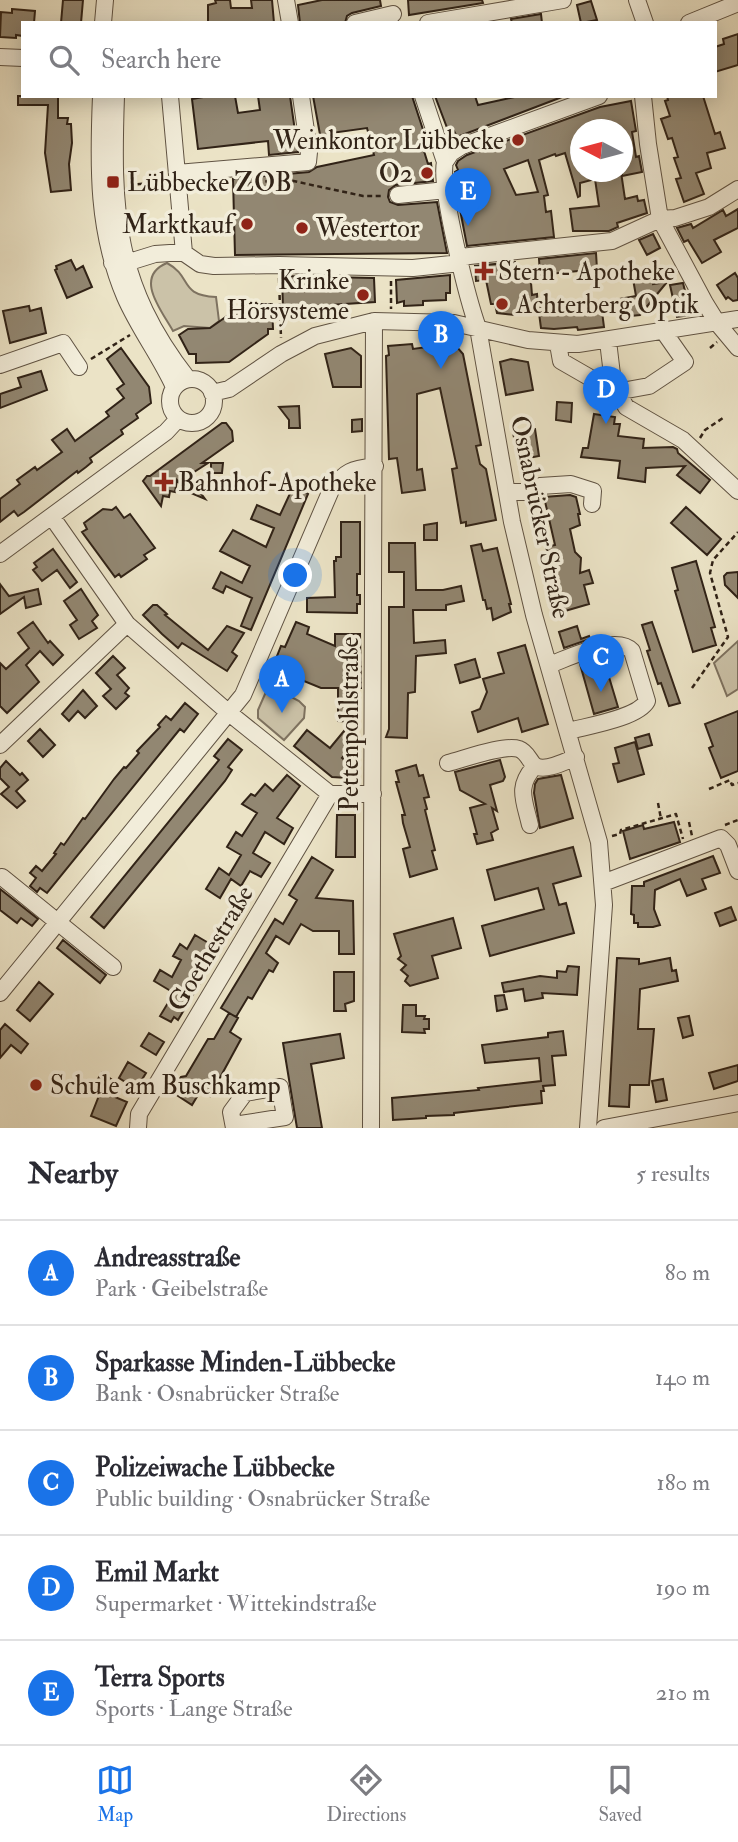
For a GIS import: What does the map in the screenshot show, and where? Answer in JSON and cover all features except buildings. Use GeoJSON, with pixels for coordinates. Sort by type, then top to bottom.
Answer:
{"type":"FeatureCollection","features":[{"type":"Feature","properties":{"kind":"street"},"geometry":{"type":"LineString","coordinates":[[103,21],[105,0]]}},
{"type":"Feature","properties":{"kind":"street"},"geometry":{"type":"LineString","coordinates":[[112,0],[113,21]]}},
{"type":"Feature","properties":{"kind":"street"},"geometry":{"type":"LineString","coordinates":[[286,0],[290,21]]}},
{"type":"Feature","properties":{"kind":"street"},"geometry":{"type":"LineString","coordinates":[[436,21],[493,6],[563,0]]}},
{"type":"Feature","properties":{"kind":"street"},"geometry":{"type":"LineString","coordinates":[[637,0],[644,21]]}},
{"type":"Feature","properties":{"kind":"street"},"geometry":{"type":"LineString","coordinates":[[694,21],[738,3]]}},
{"type":"Feature","properties":{"kind":"street"},"geometry":{"type":"LineString","coordinates":[[362,21],[394,12]]}},
{"type":"Feature","properties":{"kind":"street"},"geometry":{"type":"LineString","coordinates":[[0,57],[21,58]]}},
{"type":"Feature","properties":{"kind":"street"},"geometry":{"type":"LineString","coordinates":[[102,98],[100,205],[119,263],[134,287],[181,383]]}},
{"type":"Feature","properties":{"kind":"street"},"geometry":{"type":"LineString","coordinates":[[116,98],[113,169],[119,263],[126,300],[181,383]]}},
{"type":"Feature","properties":{"kind":"street"},"geometry":{"type":"LineString","coordinates":[[170,98],[184,253]]}},
{"type":"Feature","properties":{"kind":"street"},"geometry":{"type":"LineString","coordinates":[[177,177],[308,163],[309,152],[301,98]]}},
{"type":"Feature","properties":{"kind":"street","name":"Osnabrücker Straße"},"geometry":{"type":"LineString","coordinates":[[424,98],[445,162],[443,169],[446,190],[470,305],[478,328],[518,549],[598,839],[603,883],[598,1006],[588,1128]]}},
{"type":"Feature","properties":{"kind":"street"},"geometry":{"type":"LineString","coordinates":[[445,162],[451,153],[462,146],[593,98]]}},
{"type":"Feature","properties":{"kind":"street"},"geometry":{"type":"LineString","coordinates":[[643,98],[660,219],[718,324],[738,348]]}},
{"type":"Feature","properties":{"kind":"street"},"geometry":{"type":"LineString","coordinates":[[119,263],[155,254],[184,253],[200,264],[214,266],[414,268],[612,241],[660,219],[675,218],[709,207],[738,189]]}},
{"type":"Feature","properties":{"kind":"street"},"geometry":{"type":"LineString","coordinates":[[398,195],[446,190]]}},
{"type":"Feature","properties":{"kind":"street"},"geometry":{"type":"LineString","coordinates":[[212,393],[229,389],[281,354],[327,332],[374,321],[454,323],[558,344],[608,341],[738,319]]}},
{"type":"Feature","properties":{"kind":"street","name":"Pettenpohlstraße"},"geometry":{"type":"LineString","coordinates":[[371,1128],[374,321]]}},
{"type":"Feature","properties":{"kind":"street"},"geometry":{"type":"LineString","coordinates":[[558,344],[561,361],[601,384],[614,388],[649,386],[685,362],[664,332]]}},
{"type":"Feature","properties":{"kind":"street"},"geometry":{"type":"LineString","coordinates":[[608,341],[614,388],[626,407],[683,440],[738,491]]}},
{"type":"Feature","properties":{"kind":"street"},"geometry":{"type":"LineString","coordinates":[[0,365],[63,342],[79,367]]}},
{"type":"Feature","properties":{"kind":"street"},"geometry":{"type":"LineString","coordinates":[[200,380],[212,393],[212,409],[204,419],[191,423],[178,419],[173,414],[169,400],[181,383],[200,380]]}},
{"type":"Feature","properties":{"kind":"street"},"geometry":{"type":"LineString","coordinates":[[0,554],[166,432],[178,419]]}},
{"type":"Feature","properties":{"kind":"street"},"geometry":{"type":"LineString","coordinates":[[0,993],[243,695],[331,490],[342,475],[356,468],[375,466]]}},
{"type":"Feature","properties":{"kind":"street"},"geometry":{"type":"LineString","coordinates":[[507,492],[534,492],[540,486],[579,484],[593,491],[592,504]]}},
{"type":"Feature","properties":{"kind":"street"},"geometry":{"type":"LineString","coordinates":[[52,517],[127,624],[229,713],[330,794],[373,794]]}},
{"type":"Feature","properties":{"kind":"street"},"geometry":{"type":"LineString","coordinates":[[0,745],[127,624]]}},
{"type":"Feature","properties":{"kind":"street"},"geometry":{"type":"LineString","coordinates":[[549,665],[614,643],[632,651],[647,701],[644,707],[627,715],[569,731]]}},
{"type":"Feature","properties":{"kind":"street"},"geometry":{"type":"LineString","coordinates":[[448,763],[505,749],[519,749],[535,765],[543,768],[576,757]]}},
{"type":"Feature","properties":{"kind":"street"},"geometry":{"type":"LineString","coordinates":[[530,825],[521,788],[525,777],[535,765]]}},
{"type":"Feature","properties":{"kind":"street","name":"Goethestraße"},"geometry":{"type":"LineString","coordinates":[[138,1128],[139,1114],[330,794]]}},
{"type":"Feature","properties":{"kind":"street"},"geometry":{"type":"LineString","coordinates":[[603,883],[721,838],[728,845],[738,871]]}},
{"type":"Feature","properties":{"kind":"street"},"geometry":{"type":"LineString","coordinates":[[2,877],[113,967]]}},
{"type":"Feature","properties":{"kind":"street"},"geometry":{"type":"LineString","coordinates":[[604,1128],[738,1103]]}},
{"type":"Feature","properties":{"kind":"path"},"geometry":{"type":"LineString","coordinates":[[115,203],[129,202],[128,186],[177,177]]}},
{"type":"Feature","properties":{"kind":"path"},"geometry":{"type":"LineString","coordinates":[[254,179],[283,179],[363,196],[398,195]]}},
{"type":"Feature","properties":{"kind":"path"},"geometry":{"type":"LineString","coordinates":[[240,185],[283,179]]}},
{"type":"Feature","properties":{"kind":"path"},"geometry":{"type":"LineString","coordinates":[[279,265],[281,354]]}},
{"type":"Feature","properties":{"kind":"path"},"geometry":{"type":"LineString","coordinates":[[390,267],[391,320]]}},
{"type":"Feature","properties":{"kind":"path"},"geometry":{"type":"LineString","coordinates":[[79,367],[142,327]]}},
{"type":"Feature","properties":{"kind":"path"},"geometry":{"type":"LineString","coordinates":[[710,348],[717,343]]}},
{"type":"Feature","properties":{"kind":"path"},"geometry":{"type":"LineString","coordinates":[[700,438],[705,430],[723,418]]}},
{"type":"Feature","properties":{"kind":"path"},"geometry":{"type":"LineString","coordinates":[[692,688],[728,637],[710,573],[713,560],[738,532]]}},
{"type":"Feature","properties":{"kind":"path"},"geometry":{"type":"LineString","coordinates":[[709,789],[730,780],[732,785],[738,783]]}},
{"type":"Feature","properties":{"kind":"path"},"geometry":{"type":"LineString","coordinates":[[658,803],[661,818]]}},
{"type":"Feature","properties":{"kind":"path"},"geometry":{"type":"LineString","coordinates":[[598,839],[676,814],[683,839],[693,836],[689,822]]}},
{"type":"Feature","properties":{"kind":"shaded area"},"geometry":{"type":"Polygon","coordinates":[[[167,263],[175,268],[196,293],[216,297],[219,321],[210,328],[184,326],[173,331],[157,304],[151,285],[157,269],[167,263]]]}},
{"type":"Feature","properties":{"kind":"shaded area"},"geometry":{"type":"Polygon","coordinates":[[[738,641],[738,689],[727,696],[714,663],[738,641]]]}},
{"type":"Feature","properties":{"kind":"shaded area"},"geometry":{"type":"Polygon","coordinates":[[[269,685],[305,707],[304,718],[284,740],[258,718],[258,710],[269,685]]]}},
{"type":"Feature","properties":{"kind":"place","name":"Weinkontor Lübbecke"},"geometry":{"type":"Point","coordinates":[518,140]}},
{"type":"Feature","properties":{"kind":"place","name":"O2"},"geometry":{"type":"Point","coordinates":[427,173]}},
{"type":"Feature","properties":{"kind":"place","name":"Lübbecke ZOB"},"geometry":{"type":"Point","coordinates":[113,182]}},
{"type":"Feature","properties":{"kind":"place","name":"Marktkauf"},"geometry":{"type":"Point","coordinates":[247,224]}},
{"type":"Feature","properties":{"kind":"place","name":"Terra Sports"},"geometry":{"type":"Point","coordinates":[468,226]}},
{"type":"Feature","properties":{"kind":"place","name":"Westertor"},"geometry":{"type":"Point","coordinates":[302,228]}},
{"type":"Feature","properties":{"kind":"place","name":"Stern - Apotheke"},"geometry":{"type":"Point","coordinates":[484,271]}},
{"type":"Feature","properties":{"kind":"place","name":"Krinke Hörsysteme"},"geometry":{"type":"Point","coordinates":[363,295]}},
{"type":"Feature","properties":{"kind":"place","name":"Achterberg Optik"},"geometry":{"type":"Point","coordinates":[502,304]}},
{"type":"Feature","properties":{"kind":"place","name":"Sparkasse Minden-Lübbecke"},"geometry":{"type":"Point","coordinates":[441,369]}},
{"type":"Feature","properties":{"kind":"place","name":"Emil Markt"},"geometry":{"type":"Point","coordinates":[606,424]}},
{"type":"Feature","properties":{"kind":"place","name":"Bahnhof-Apotheke"},"geometry":{"type":"Point","coordinates":[164,482]}},
{"type":"Feature","properties":{"kind":"place","name":"Polizeiwache Lübbecke"},"geometry":{"type":"Point","coordinates":[601,692]}},
{"type":"Feature","properties":{"kind":"place","name":"Andreasstraße"},"geometry":{"type":"Point","coordinates":[282,713]}},
{"type":"Feature","properties":{"kind":"place","name":"Schule am Buschkamp"},"geometry":{"type":"Point","coordinates":[36,1085]}}]}
